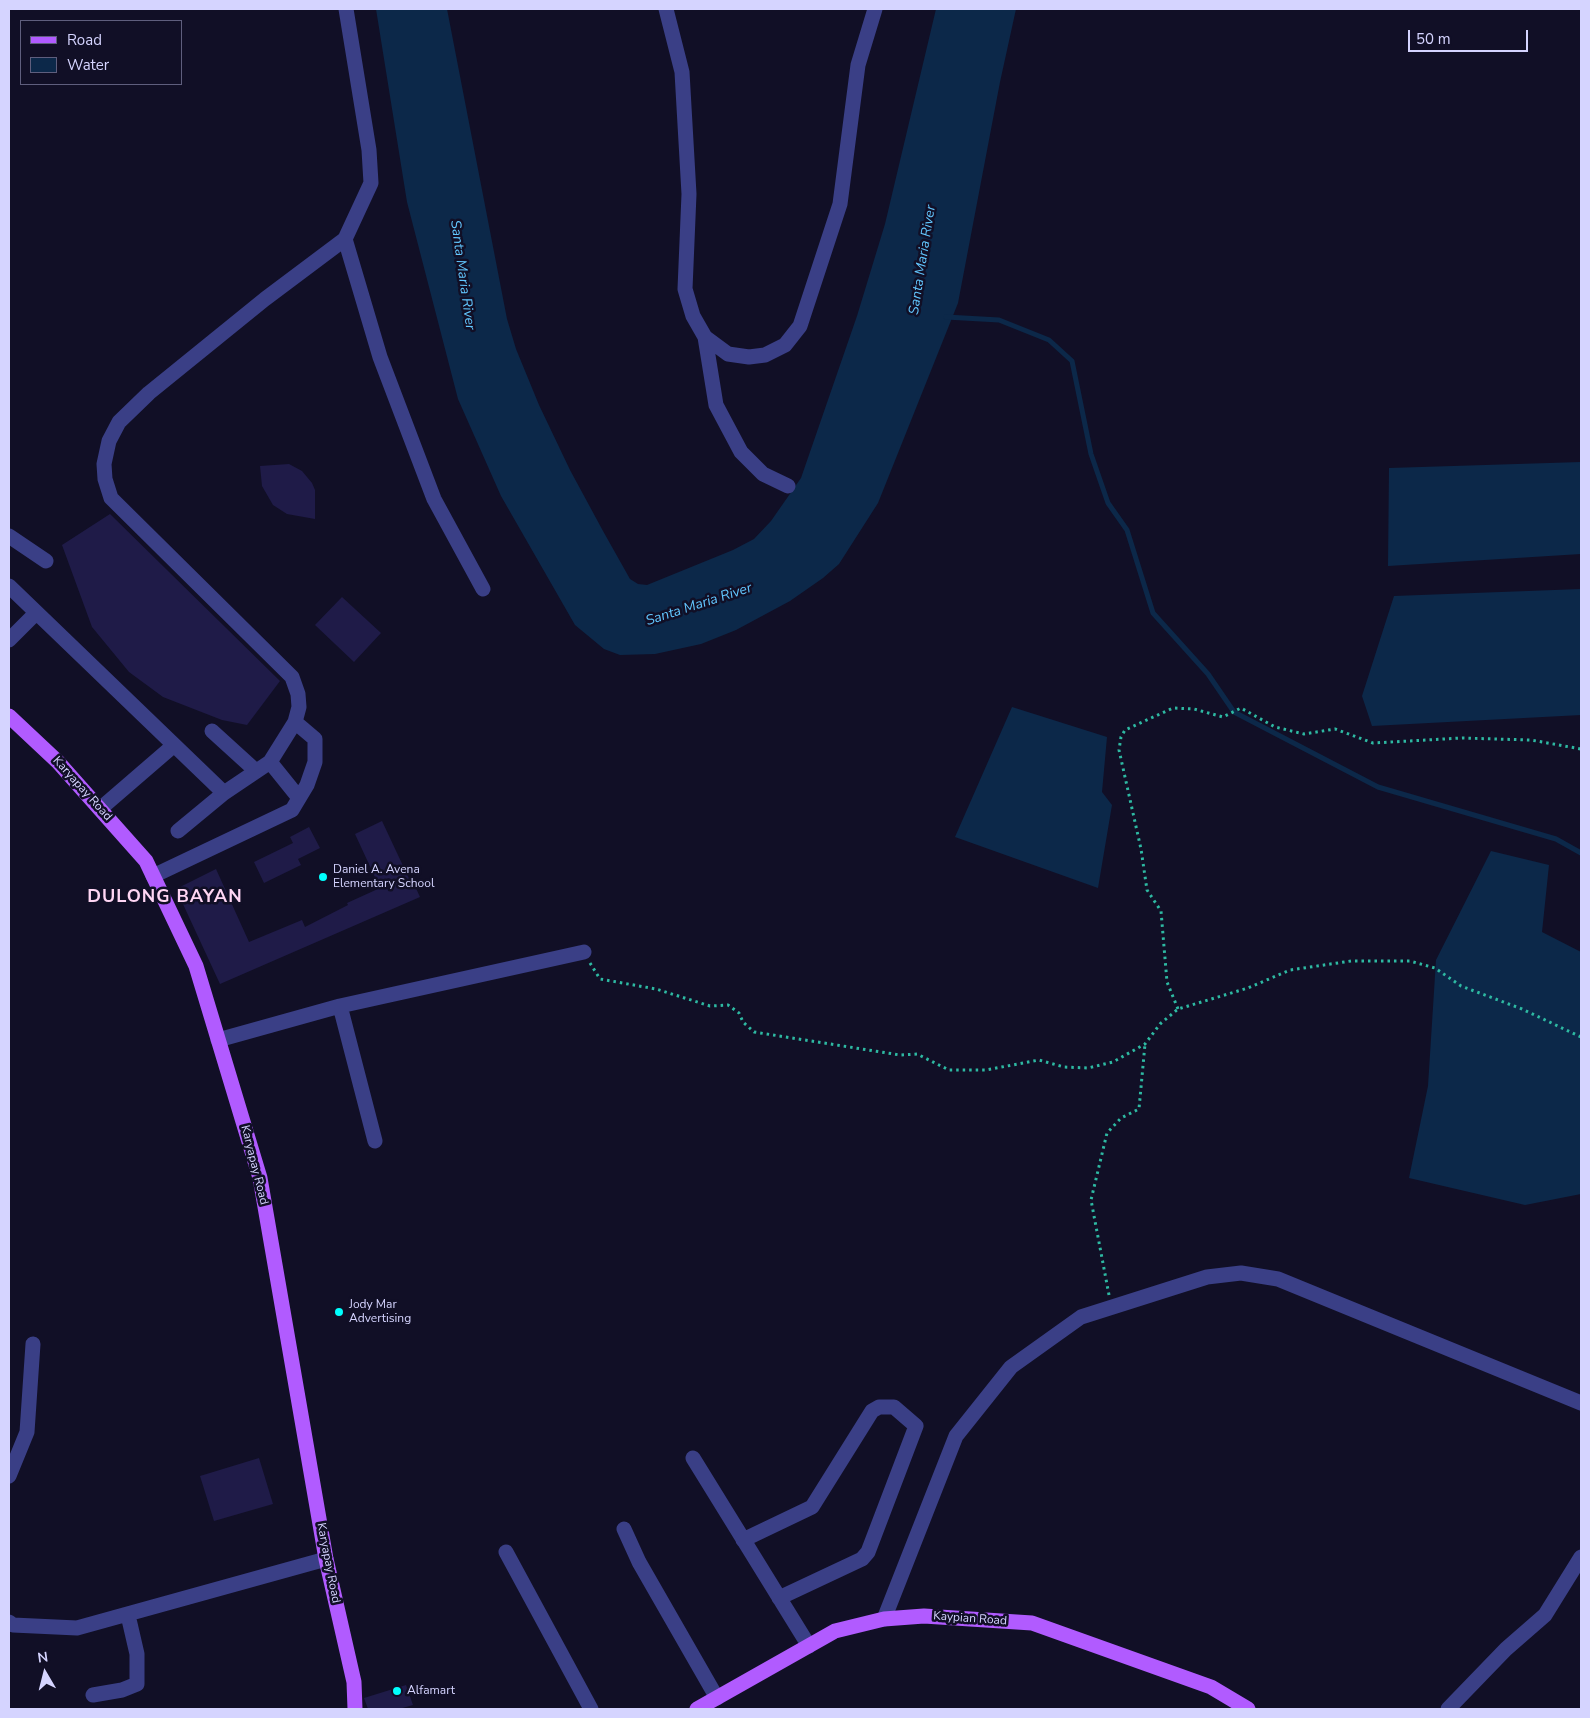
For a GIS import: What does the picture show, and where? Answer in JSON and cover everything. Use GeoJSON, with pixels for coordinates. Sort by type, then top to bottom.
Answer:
{"type":"FeatureCollection","features":[{"type":"Feature","properties":{"kind":"main road","name":"Karyapay Road"},"geometry":{"type":"LineString","coordinates":[[9,716],[58,762],[146,861],[196,966],[260,1178],[326,1559],[354,1682],[354,1709]]}},
{"type":"Feature","properties":{"kind":"main road","name":"Kaypian Road"},"geometry":{"type":"LineString","coordinates":[[697,1709],[835,1631],[884,1619],[924,1616],[1032,1623],[1211,1687],[1248,1709]]}},
{"type":"Feature","properties":{"kind":"street"},"geometry":{"type":"LineString","coordinates":[[178,831],[224,793],[270,762],[295,722],[300,707],[298,694],[292,678],[127,516],[112,498],[105,479],[104,464],[109,440],[119,422],[149,393],[266,299],[345,239],[371,183],[369,150],[346,9]]}},
{"type":"Feature","properties":{"kind":"street"},"geometry":{"type":"LineString","coordinates":[[666,9],[682,72],[689,194],[685,288],[693,316],[705,337],[716,404],[741,452],[763,474],[788,486]]}},
{"type":"Feature","properties":{"kind":"street"},"geometry":{"type":"LineString","coordinates":[[705,337],[728,354],[749,357],[765,355],[786,345],[800,326],[840,204],[858,65],[874,9]]}},
{"type":"Feature","properties":{"kind":"street"},"geometry":{"type":"LineString","coordinates":[[345,239],[380,357],[434,499],[482,589]]}},
{"type":"Feature","properties":{"kind":"street"},"geometry":{"type":"LineString","coordinates":[[9,536],[46,561]]}},
{"type":"Feature","properties":{"kind":"street"},"geometry":{"type":"LineString","coordinates":[[9,586],[138,709],[173,746],[224,793]]}},
{"type":"Feature","properties":{"kind":"street"},"geometry":{"type":"LineString","coordinates":[[9,640],[36,613]]}},
{"type":"Feature","properties":{"kind":"street"},"geometry":{"type":"LineString","coordinates":[[153,876],[292,810],[307,784],[315,762],[315,739],[295,722]]}},
{"type":"Feature","properties":{"kind":"street"},"geometry":{"type":"LineString","coordinates":[[212,731],[256,772]]}},
{"type":"Feature","properties":{"kind":"street"},"geometry":{"type":"LineString","coordinates":[[100,809],[173,746]]}},
{"type":"Feature","properties":{"kind":"street"},"geometry":{"type":"LineString","coordinates":[[270,762],[298,798]]}},
{"type":"Feature","properties":{"kind":"street"},"geometry":{"type":"LineString","coordinates":[[218,1040],[340,1006],[584,952]]}},
{"type":"Feature","properties":{"kind":"street"},"geometry":{"type":"LineString","coordinates":[[340,1006],[375,1141]]}},
{"type":"Feature","properties":{"kind":"street"},"geometry":{"type":"LineString","coordinates":[[884,1619],[956,1436],[1011,1367],[1081,1317],[1207,1278],[1241,1273],[1278,1278],[1581,1402]]}},
{"type":"Feature","properties":{"kind":"street"},"geometry":{"type":"LineString","coordinates":[[9,1476],[27,1432],[32,1344]]}},
{"type":"Feature","properties":{"kind":"street"},"geometry":{"type":"LineString","coordinates":[[743,1540],[812,1507],[872,1411],[879,1407],[894,1408],[916,1426],[868,1552],[862,1559],[779,1598]]}},
{"type":"Feature","properties":{"kind":"street"},"geometry":{"type":"LineString","coordinates":[[693,1458],[809,1646]]}},
{"type":"Feature","properties":{"kind":"street"},"geometry":{"type":"LineString","coordinates":[[624,1530],[644,1570],[717,1698]]}},
{"type":"Feature","properties":{"kind":"street"},"geometry":{"type":"LineString","coordinates":[[506,1552],[591,1709]]}},
{"type":"Feature","properties":{"kind":"street"},"geometry":{"type":"LineString","coordinates":[[1448,1709],[1506,1649],[1545,1615],[1581,1557]]}},
{"type":"Feature","properties":{"kind":"street"},"geometry":{"type":"LineString","coordinates":[[9,1622],[13,1626],[77,1628],[326,1559]]}},
{"type":"Feature","properties":{"kind":"street"},"geometry":{"type":"LineString","coordinates":[[93,1695],[122,1690],[137,1684],[137,1654],[128,1615]]}},
{"type":"Feature","properties":{"kind":"path"},"geometry":{"type":"LineString","coordinates":[[1178,1009],[1167,982],[1161,911],[1147,890],[1141,849],[1119,750],[1121,737],[1125,730],[1173,708],[1194,709],[1223,717],[1241,708],[1275,727],[1304,734],[1335,729],[1373,743],[1462,738],[1531,740],[1581,749]]}},
{"type":"Feature","properties":{"kind":"path"},"geometry":{"type":"LineString","coordinates":[[584,952],[600,979],[656,989],[710,1006],[728,1005],[739,1012],[743,1022],[754,1032],[900,1054],[917,1054],[949,1070],[986,1070],[1040,1060],[1064,1067],[1088,1068],[1113,1062],[1145,1044],[1160,1024],[1178,1009],[1248,988],[1290,970],[1322,964],[1410,961],[1435,968],[1461,986],[1522,1009],[1581,1037]]}},
{"type":"Feature","properties":{"kind":"path"},"geometry":{"type":"LineString","coordinates":[[1111,1308],[1091,1200],[1107,1133],[1121,1118],[1139,1109],[1145,1044]]}},
{"type":"Feature","properties":{"kind":"water","name":"Santa Maria River"},"geometry":{"type":"Polygon","coordinates":[[[376,9],[447,9],[507,319],[516,349],[539,405],[570,470],[603,531],[630,579],[638,584],[647,585],[733,550],[754,539],[771,521],[801,478],[857,316],[885,224],[936,9],[1016,9],[1000,82],[958,303],[878,503],[839,564],[823,578],[790,601],[736,630],[701,644],[655,654],[620,655],[604,649],[575,625],[501,496],[458,399],[407,202],[376,9]]]}},
{"type":"Feature","properties":{"kind":"water"},"geometry":{"type":"Polygon","coordinates":[[[1581,462],[1581,554],[1388,566],[1389,468],[1581,462]]]}},
{"type":"Feature","properties":{"kind":"water"},"geometry":{"type":"Polygon","coordinates":[[[1581,589],[1581,715],[1372,726],[1362,696],[1394,596],[1581,589]]]}},
{"type":"Feature","properties":{"kind":"water"},"geometry":{"type":"Polygon","coordinates":[[[1012,707],[1107,737],[1102,792],[1112,805],[1098,888],[955,837],[1012,707]]]}},
{"type":"Feature","properties":{"kind":"water"},"geometry":{"type":"Polygon","coordinates":[[[1491,851],[1549,865],[1542,932],[1581,952],[1581,1194],[1525,1205],[1409,1178],[1428,1086],[1436,960],[1491,851]]]}},
{"type":"Feature","properties":{"kind":"building"},"geometry":{"type":"Polygon","coordinates":[[[289,464],[302,471],[312,483],[315,490],[315,519],[287,514],[273,505],[262,486],[260,466],[289,464]]]}},
{"type":"Feature","properties":{"kind":"building"},"geometry":{"type":"Polygon","coordinates":[[[110,514],[280,681],[247,725],[222,720],[163,697],[129,672],[92,627],[62,545],[110,514]]]}},
{"type":"Feature","properties":{"kind":"building"},"geometry":{"type":"Polygon","coordinates":[[[342,597],[381,633],[354,662],[315,625],[342,597]]]}},
{"type":"Feature","properties":{"kind":"building"},"geometry":{"type":"Polygon","coordinates":[[[382,821],[412,885],[414,884],[420,897],[220,984],[176,889],[216,869],[249,942],[302,920],[305,927],[348,905],[347,903],[380,888],[355,834],[382,821]]]}},
{"type":"Feature","properties":{"kind":"building"},"geometry":{"type":"Polygon","coordinates":[[[309,827],[320,848],[298,859],[301,865],[264,883],[254,862],[293,843],[290,837],[309,827]]]}},
{"type":"Feature","properties":{"kind":"building"},"geometry":{"type":"Polygon","coordinates":[[[259,1458],[273,1504],[214,1521],[200,1476],[259,1458]]]}},
{"type":"Feature","properties":{"kind":"building","name":"Alfamart"},"geometry":{"type":"Polygon","coordinates":[[[406,1685],[413,1705],[399,1709],[368,1709],[364,1698],[406,1685]]]}},
{"type":"Feature","properties":{"kind":"waterway"},"geometry":{"type":"LineString","coordinates":[[946,317],[999,320],[1049,340],[1072,361],[1091,454],[1108,503],[1127,530],[1153,613],[1208,674],[1234,712],[1378,787],[1556,839],[1581,853]]}},
{"type":"Feature","properties":{"kind":"place","name":"Daniel A. Avena Elementary School"},"geometry":{"type":"Point","coordinates":[323,877]}},
{"type":"Feature","properties":{"kind":"place","name":"Jody Mar Advertising"},"geometry":{"type":"Point","coordinates":[339,1312]}},
{"type":"Feature","properties":{"kind":"place","name":"Alfamart"},"geometry":{"type":"Point","coordinates":[397,1691]}},
{"type":"Feature","properties":{"kind":"district","name":"DULONG BAYAN"},"geometry":{"type":"Point","coordinates":[165,898]}}]}
